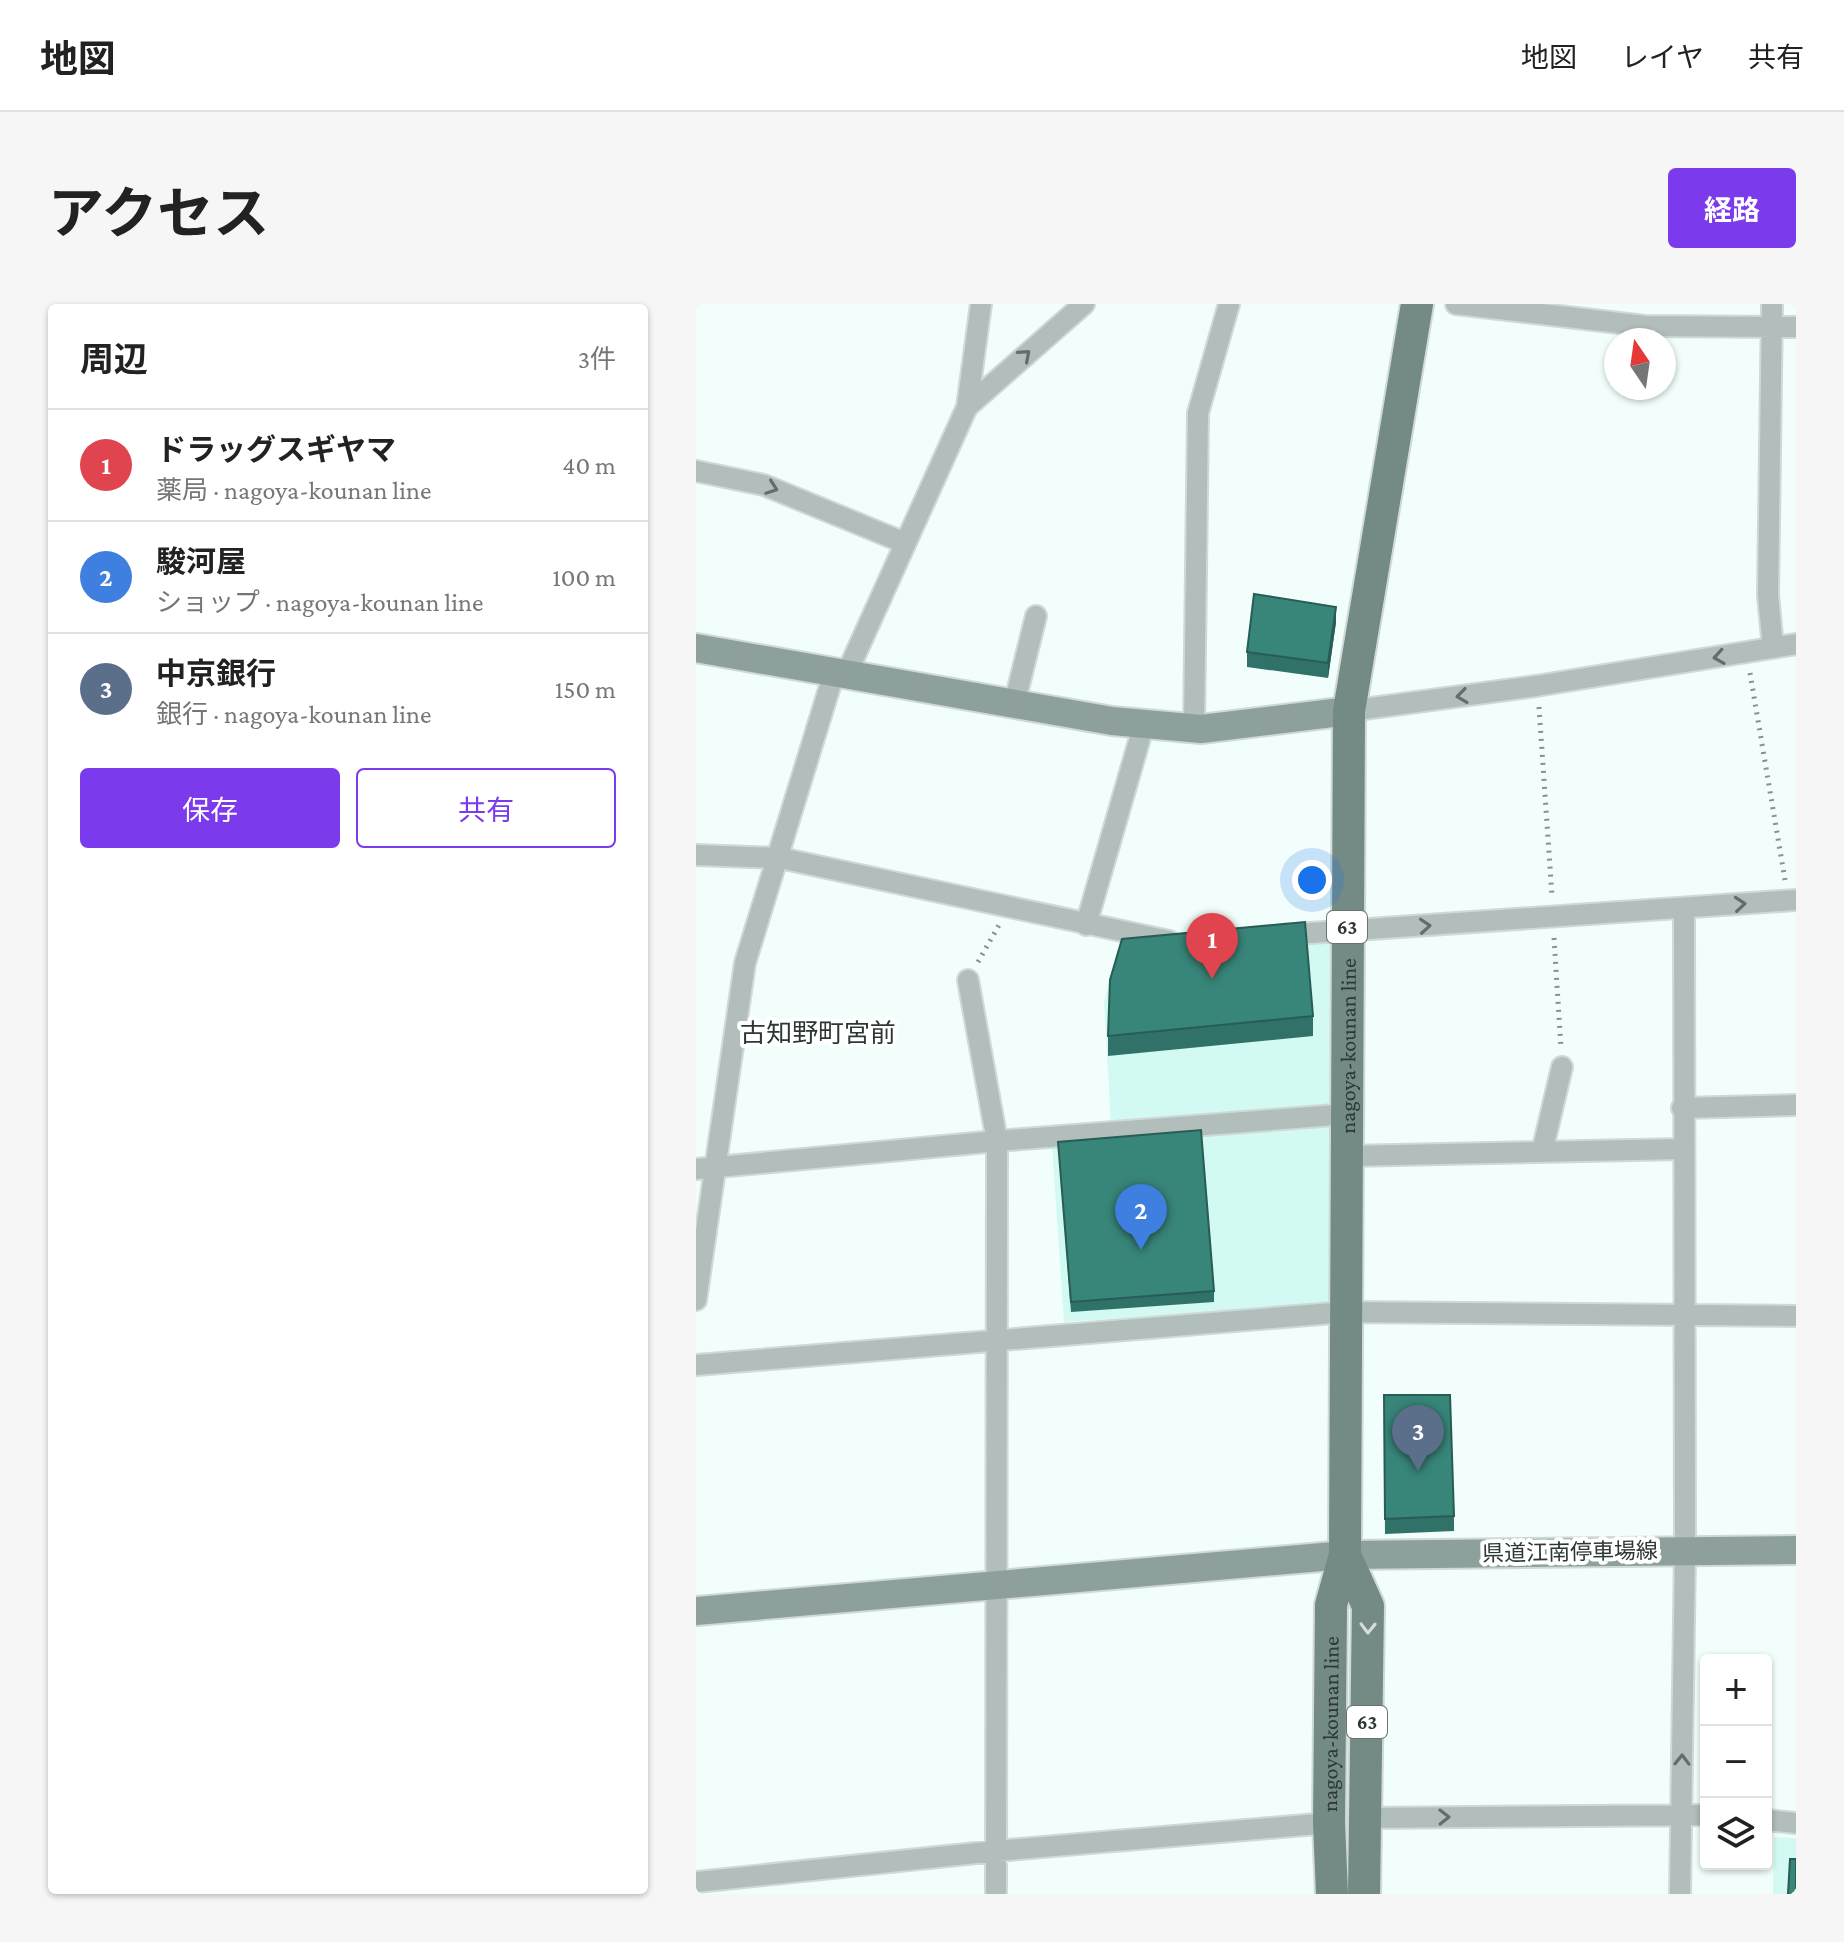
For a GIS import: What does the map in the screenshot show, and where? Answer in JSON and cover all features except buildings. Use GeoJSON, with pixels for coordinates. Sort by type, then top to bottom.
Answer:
{"type":"FeatureCollection","features":[{"type":"Feature","properties":{"kind":"main road","name":"nagoya-kounan line"},"geometry":{"type":"LineString","coordinates":[[1332,1894],[1329,1823],[1331,1605],[1345,1555],[1349,711],[1417,304]]}},
{"type":"Feature","properties":{"kind":"main road","name":"nagoya-kounan line"},"geometry":{"type":"LineString","coordinates":[[1345,1555],[1368,1606],[1364,1894]]}},
{"type":"Feature","properties":{"kind":"street"},"geometry":{"type":"LineString","coordinates":[[696,1300],[706,1168],[745,963],[840,674],[905,543],[967,407],[981,304]]}},
{"type":"Feature","properties":{"kind":"street"},"geometry":{"type":"LineString","coordinates":[[967,407],[1084,304]]}},
{"type":"Feature","properties":{"kind":"street"},"geometry":{"type":"LineString","coordinates":[[1194,729],[1198,413],[1229,304]]}},
{"type":"Feature","properties":{"kind":"street"},"geometry":{"type":"LineString","coordinates":[[1456,304],[1645,326],[1772,314],[1796,327]]}},
{"type":"Feature","properties":{"kind":"street"},"geometry":{"type":"LineString","coordinates":[[1772,314],[1768,595],[1773,648]]}},
{"type":"Feature","properties":{"kind":"street"},"geometry":{"type":"LineString","coordinates":[[696,471],[764,485],[905,543]]}},
{"type":"Feature","properties":{"kind":"street"},"geometry":{"type":"LineString","coordinates":[[1014,705],[1036,616]]}},
{"type":"Feature","properties":{"kind":"street"},"geometry":{"type":"LineString","coordinates":[[696,648],[1014,705],[1194,729],[1536,686],[1796,644]]}},
{"type":"Feature","properties":{"kind":"street"},"geometry":{"type":"LineString","coordinates":[[1086,925],[1144,724]]}},
{"type":"Feature","properties":{"kind":"street"},"geometry":{"type":"LineString","coordinates":[[696,855],[780,858],[1162,941],[1193,940]]}},
{"type":"Feature","properties":{"kind":"street"},"geometry":{"type":"LineString","coordinates":[[1255,936],[1792,900]]}},
{"type":"Feature","properties":{"kind":"street"},"geometry":{"type":"LineString","coordinates":[[1680,1894],[1685,1551],[1684,909]]}},
{"type":"Feature","properties":{"kind":"street"},"geometry":{"type":"LineString","coordinates":[[968,980],[997,1141],[996,1894]]}},
{"type":"Feature","properties":{"kind":"street"},"geometry":{"type":"LineString","coordinates":[[1542,1152],[1562,1067]]}},
{"type":"Feature","properties":{"kind":"street"},"geometry":{"type":"LineString","coordinates":[[1682,1108],[1796,1105]]}},
{"type":"Feature","properties":{"kind":"street"},"geometry":{"type":"LineString","coordinates":[[706,1168],[997,1141],[1348,1114]]}},
{"type":"Feature","properties":{"kind":"street"},"geometry":{"type":"LineString","coordinates":[[1348,1156],[1682,1149]]}},
{"type":"Feature","properties":{"kind":"street"},"geometry":{"type":"LineString","coordinates":[[696,1365],[1345,1312],[1796,1316]]}},
{"type":"Feature","properties":{"kind":"street","name":"県道江南停車場線"},"geometry":{"type":"LineString","coordinates":[[696,1611],[1345,1555],[1796,1550]]}},
{"type":"Feature","properties":{"kind":"street"},"geometry":{"type":"LineString","coordinates":[[1366,1818],[1700,1815]]}},
{"type":"Feature","properties":{"kind":"street"},"geometry":{"type":"LineString","coordinates":[[1772,1821],[1796,1823]]}},
{"type":"Feature","properties":{"kind":"street"},"geometry":{"type":"LineString","coordinates":[[696,1882],[996,1851],[1329,1823]]}},
{"type":"Feature","properties":{"kind":"path"},"geometry":{"type":"LineString","coordinates":[[1747,653],[1792,900]]}},
{"type":"Feature","properties":{"kind":"path"},"geometry":{"type":"LineString","coordinates":[[1536,686],[1545,770],[1562,1067]]}},
{"type":"Feature","properties":{"kind":"path"},"geometry":{"type":"LineString","coordinates":[[968,980],[1009,906]]}},
{"type":"Feature","properties":{"kind":"shaded area"},"geometry":{"type":"Polygon","coordinates":[[[1338,938],[1342,1106],[1111,1125],[1104,1001],[1121,944],[1338,938]]]}},
{"type":"Feature","properties":{"kind":"shaded area"},"geometry":{"type":"Polygon","coordinates":[[[1336,1122],[1334,1304],[1064,1322],[1052,1146],[1336,1122]]]}},
{"type":"Feature","properties":{"kind":"shaded area"},"geometry":{"type":"Polygon","coordinates":[[[1774,1837],[1796,1838],[1796,1894],[1773,1894],[1774,1837]]]}},
{"type":"Feature","properties":{"kind":"place","name":"ドラッグスギヤマ"},"geometry":{"type":"Point","coordinates":[1212,979]}},
{"type":"Feature","properties":{"kind":"place","name":"駿河屋"},"geometry":{"type":"Point","coordinates":[1141,1250]}},
{"type":"Feature","properties":{"kind":"place","name":"中京銀行"},"geometry":{"type":"Point","coordinates":[1418,1471]}},
{"type":"Feature","properties":{"kind":"district","name":"古知野町宮前"},"geometry":{"type":"Point","coordinates":[818,1033]}}]}
